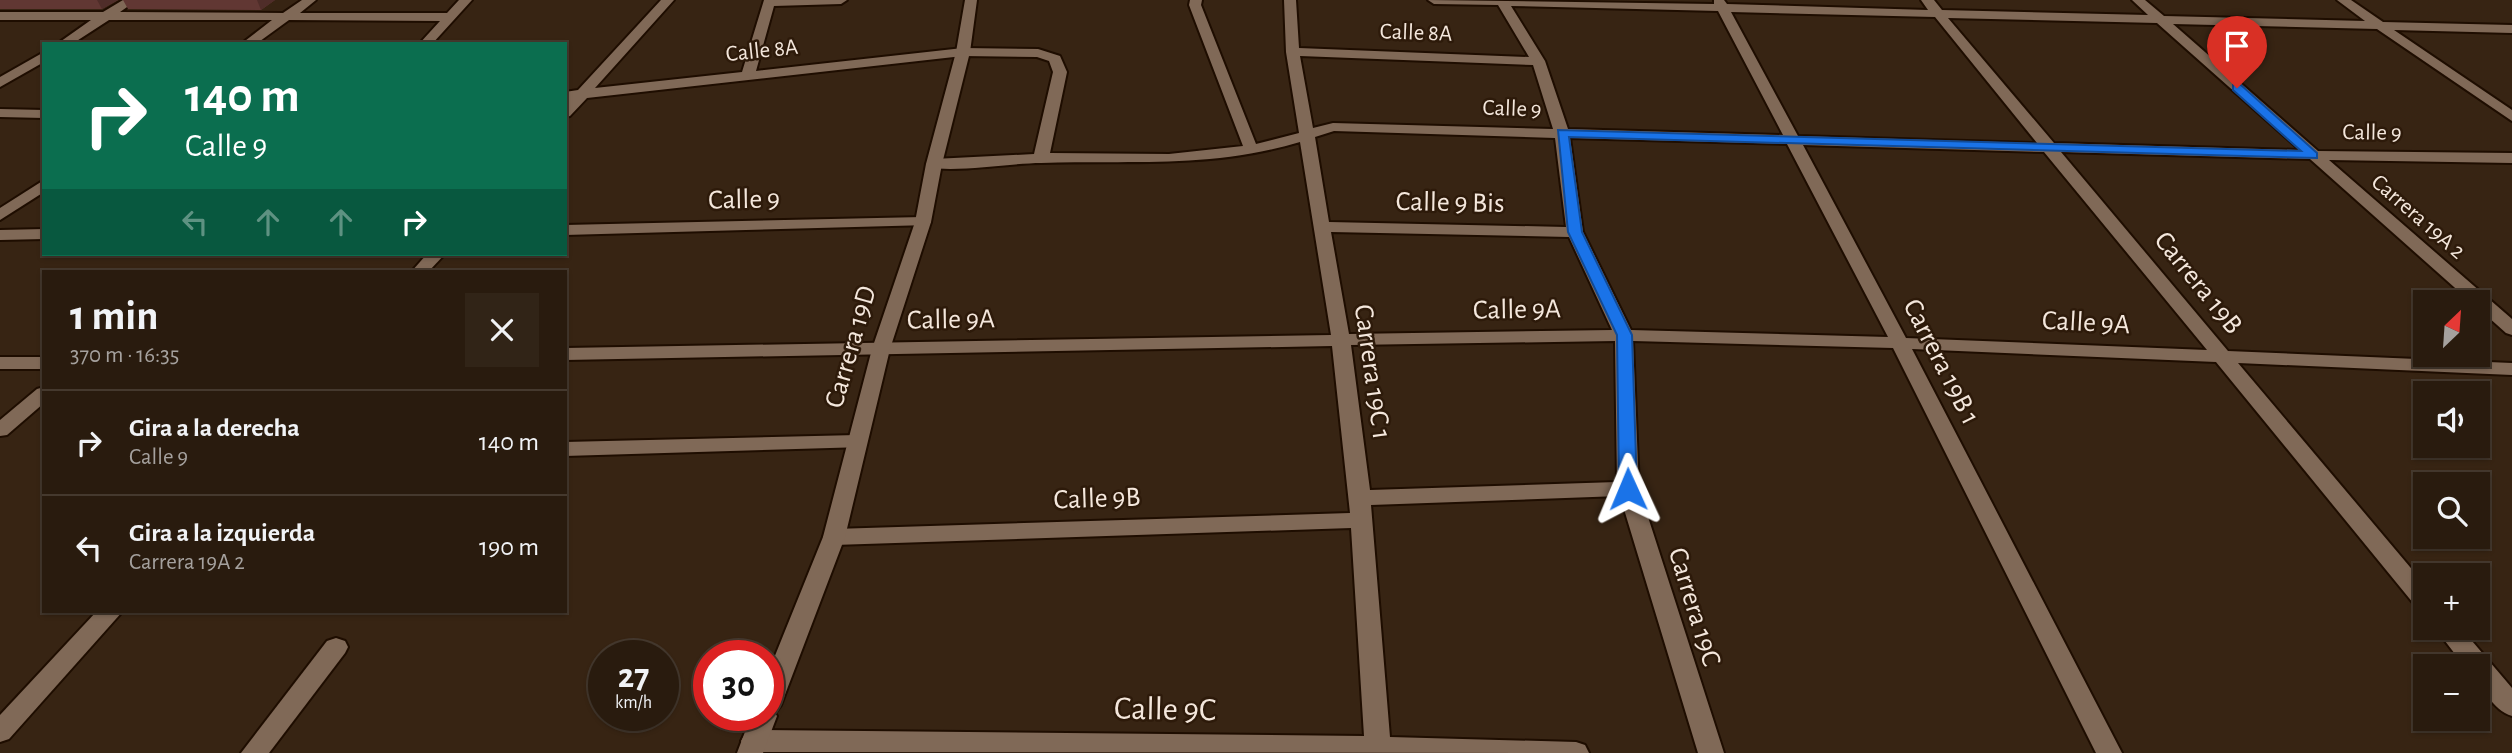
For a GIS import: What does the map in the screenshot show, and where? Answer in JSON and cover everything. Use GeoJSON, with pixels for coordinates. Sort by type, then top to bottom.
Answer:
{"type":"FeatureCollection","features":[{"type":"Feature","properties":{"kind":"street"},"geometry":{"type":"LineString","coordinates":[[66,42],[131,0]]}},
{"type":"Feature","properties":{"kind":"street"},"geometry":{"type":"LineString","coordinates":[[250,42],[310,0]]}},
{"type":"Feature","properties":{"kind":"street"},"geometry":{"type":"LineString","coordinates":[[427,42],[466,0]]}},
{"type":"Feature","properties":{"kind":"street"},"geometry":{"type":"LineString","coordinates":[[567,111],[668,0]]}},
{"type":"Feature","properties":{"kind":"street"},"geometry":{"type":"LineString","coordinates":[[748,75],[770,1],[841,0]]}},
{"type":"Feature","properties":{"kind":"street","name":"Carrera 19D"},"geometry":{"type":"LineString","coordinates":[[784,664],[834,537],[881,349],[923,222],[934,164],[963,52],[971,0]]}},
{"type":"Feature","properties":{"kind":"street"},"geometry":{"type":"LineString","coordinates":[[1196,0],[1195,5],[1211,50],[1251,149]]}},
{"type":"Feature","properties":{"kind":"street","name":"Carrera 19C 1"},"geometry":{"type":"LineString","coordinates":[[1290,0],[1293,52],[1341,342],[1361,509],[1378,750]]}},
{"type":"Feature","properties":{"kind":"street"},"geometry":{"type":"LineString","coordinates":[[1434,0],[1933,7],[2161,20],[2512,29]]}},
{"type":"Feature","properties":{"kind":"street","name":"Carrera 19A 2"},"geometry":{"type":"LineString","coordinates":[[2138,0],[2512,329]]}},
{"type":"Feature","properties":{"kind":"street"},"geometry":{"type":"LineString","coordinates":[[2343,0],[2512,117]]}},
{"type":"Feature","properties":{"kind":"street","name":"Carrera 19C"},"geometry":{"type":"LineString","coordinates":[[1502,1],[1538,61],[1562,133],[1575,232],[1624,335],[1628,489],[1711,753]]}},
{"type":"Feature","properties":{"kind":"street","name":"Carrera 19B 1"},"geometry":{"type":"LineString","coordinates":[[1721,4],[1900,343],[2109,753]]}},
{"type":"Feature","properties":{"kind":"street","name":"Carrera 19B"},"geometry":{"type":"LineString","coordinates":[[1933,7],[2413,587]]}},
{"type":"Feature","properties":{"kind":"street"},"geometry":{"type":"LineString","coordinates":[[0,16],[451,17]]}},
{"type":"Feature","properties":{"kind":"street","name":"Calle 8A"},"geometry":{"type":"LineString","coordinates":[[567,96],[963,52],[1038,53],[1055,59],[1060,72],[1041,158]]}},
{"type":"Feature","properties":{"kind":"street","name":"Calle 8A"},"geometry":{"type":"LineString","coordinates":[[1293,52],[1538,61]]}},
{"type":"Feature","properties":{"kind":"street"},"geometry":{"type":"LineString","coordinates":[[0,83],[42,57]]}},
{"type":"Feature","properties":{"kind":"street"},"geometry":{"type":"LineString","coordinates":[[0,113],[42,114]]}},
{"type":"Feature","properties":{"kind":"street","name":"Calle 9"},"geometry":{"type":"LineString","coordinates":[[934,164],[1041,158],[1168,159],[1251,149],[1333,127],[2313,155],[2512,158]]}},
{"type":"Feature","properties":{"kind":"street"},"geometry":{"type":"LineString","coordinates":[[0,215],[42,186]]}},
{"type":"Feature","properties":{"kind":"street","name":"Calle 9"},"geometry":{"type":"LineString","coordinates":[[567,230],[923,222]]}},
{"type":"Feature","properties":{"kind":"street","name":"Calle 9 Bis"},"geometry":{"type":"LineString","coordinates":[[1323,227],[1575,232]]}},
{"type":"Feature","properties":{"kind":"street"},"geometry":{"type":"LineString","coordinates":[[0,235],[42,234]]}},
{"type":"Feature","properties":{"kind":"street"},"geometry":{"type":"LineString","coordinates":[[421,270],[434,256]]}},
{"type":"Feature","properties":{"kind":"street","name":"Calle 9A"},"geometry":{"type":"LineString","coordinates":[[567,354],[1624,335],[1900,343],[2512,369]]}},
{"type":"Feature","properties":{"kind":"street"},"geometry":{"type":"LineString","coordinates":[[0,363],[42,363]]}},
{"type":"Feature","properties":{"kind":"street"},"geometry":{"type":"LineString","coordinates":[[0,429],[42,395]]}},
{"type":"Feature","properties":{"kind":"street"},"geometry":{"type":"LineString","coordinates":[[567,449],[857,442]]}},
{"type":"Feature","properties":{"kind":"street","name":"Calle 9B"},"geometry":{"type":"LineString","coordinates":[[834,537],[1361,509],[1628,489]]}},
{"type":"Feature","properties":{"kind":"street"},"geometry":{"type":"LineString","coordinates":[[0,732],[109,613]]}},
{"type":"Feature","properties":{"kind":"street"},"geometry":{"type":"LineString","coordinates":[[2457,640],[2512,706]]}},
{"type":"Feature","properties":{"kind":"street"},"geometry":{"type":"LineString","coordinates":[[254,753],[336,647]]}},
{"type":"Feature","properties":{"kind":"street","name":"Calle 9C"},"geometry":{"type":"LineString","coordinates":[[752,747],[1576,753]]}},
{"type":"Feature","properties":{"kind":"route"},"geometry":{"type":"LineString","coordinates":[[1628,489],[1624,335],[1575,232],[1562,133],[2313,155],[2237,88]]}}]}
